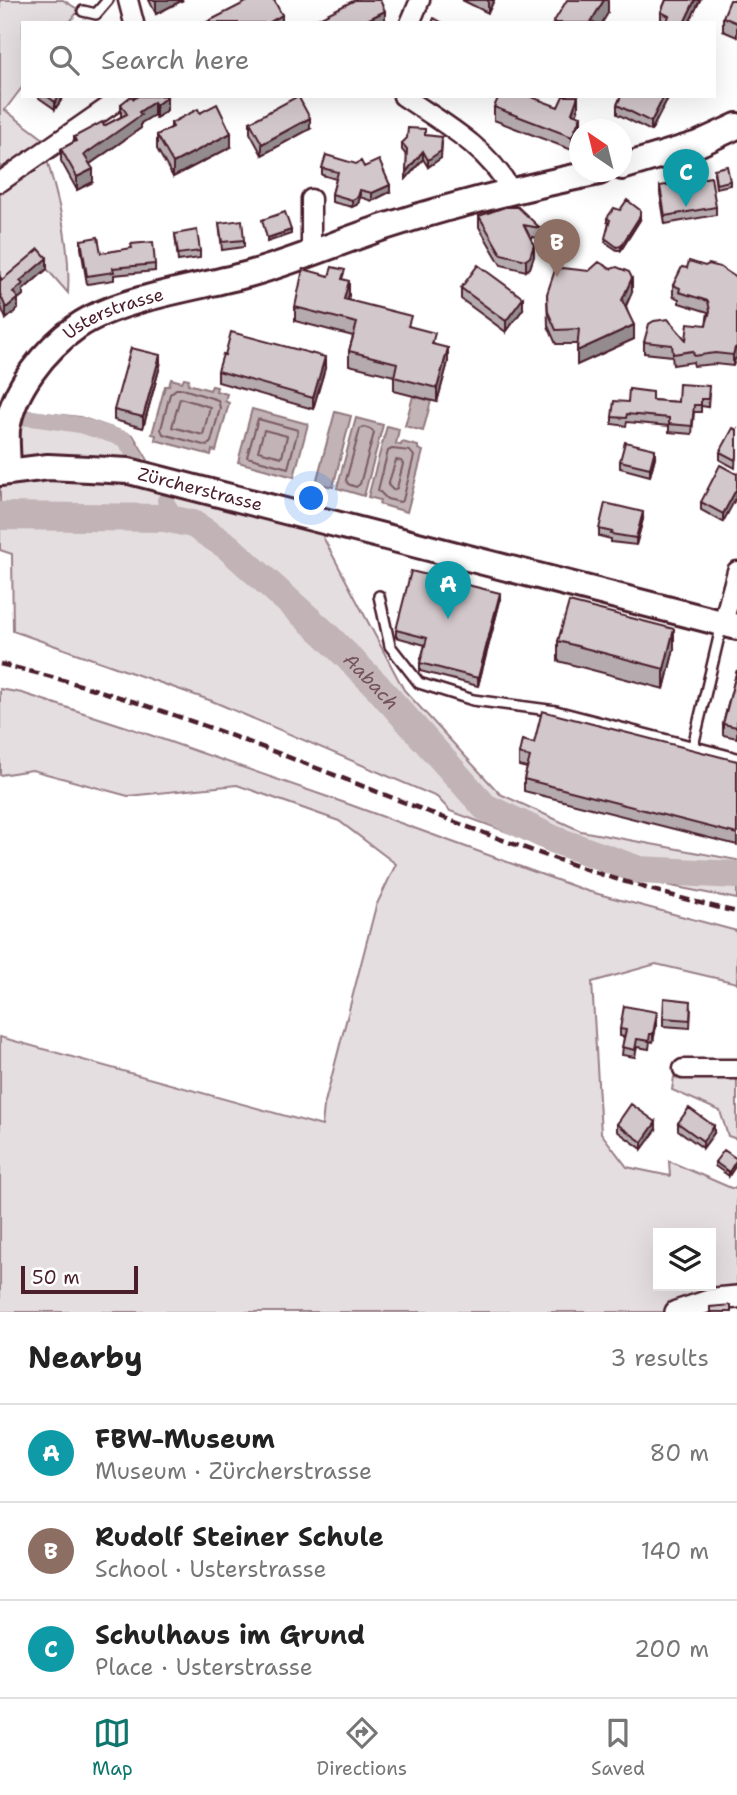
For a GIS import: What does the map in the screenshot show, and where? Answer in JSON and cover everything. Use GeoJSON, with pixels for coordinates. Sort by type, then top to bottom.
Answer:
{"type":"FeatureCollection","features":[{"type":"Feature","properties":{"kind":"main road"},"geometry":{"type":"LineString","coordinates":[[632,164],[698,144],[737,126]]}},
{"type":"Feature","properties":{"kind":"main road","name":"Usterstrasse"},"geometry":{"type":"LineString","coordinates":[[4,472],[10,417],[24,385],[44,356],[68,334],[100,313],[252,273],[385,226],[511,190],[569,178]]}},
{"type":"Feature","properties":{"kind":"main road","name":"Zürcherstrasse"},"geometry":{"type":"LineString","coordinates":[[4,472],[48,467],[129,471],[730,625]]}},
{"type":"Feature","properties":{"kind":"street"},"geometry":{"type":"LineString","coordinates":[[128,0],[133,21]]}},
{"type":"Feature","properties":{"kind":"street"},"geometry":{"type":"LineString","coordinates":[[411,21],[420,0]]}},
{"type":"Feature","properties":{"kind":"street"},"geometry":{"type":"LineString","coordinates":[[0,182],[121,98]]}},
{"type":"Feature","properties":{"kind":"street"},"geometry":{"type":"LineString","coordinates":[[406,98],[471,142],[499,169],[511,190]]}},
{"type":"Feature","properties":{"kind":"street"},"geometry":{"type":"LineString","coordinates":[[311,199],[311,253]]}},
{"type":"Feature","properties":{"kind":"street"},"geometry":{"type":"LineString","coordinates":[[730,625],[736,581]]}},
{"type":"Feature","properties":{"kind":"street"},"geometry":{"type":"LineString","coordinates":[[682,1069],[737,1069]]}},
{"type":"Feature","properties":{"kind":"street"},"geometry":{"type":"LineString","coordinates":[[676,1312],[715,1299],[737,1297]]}},
{"type":"Feature","properties":{"kind":"lane"},"geometry":{"type":"LineString","coordinates":[[83,10],[96,14],[108,0]]}},
{"type":"Feature","properties":{"kind":"lane"},"geometry":{"type":"LineString","coordinates":[[379,596],[390,646],[419,683],[473,700],[556,710],[737,758]]}},
{"type":"Feature","properties":{"kind":"lane"},"geometry":{"type":"LineString","coordinates":[[693,746],[730,625]]}},
{"type":"Feature","properties":{"kind":"shaded area"},"geometry":{"type":"Polygon","coordinates":[[[0,0],[63,0],[79,10],[71,21],[21,21],[21,89],[5,110],[53,146],[45,152],[59,204],[68,256],[68,293],[39,260],[0,293],[0,0]]]}},
{"type":"Feature","properties":{"kind":"shaded area"},"geometry":{"type":"Polygon","coordinates":[[[12,409],[80,417],[133,435],[159,479],[329,521],[323,537],[404,690],[500,794],[581,831],[737,860],[737,899],[636,879],[450,811],[437,797],[212,701],[13,631],[12,554],[0,550],[0,473],[12,409]]]}},
{"type":"Feature","properties":{"kind":"shaded area"},"geometry":{"type":"Polygon","coordinates":[[[0,689],[22,693],[127,727],[587,891],[737,931],[737,983],[656,964],[592,982],[601,1133],[627,1167],[670,1176],[669,1161],[731,1188],[737,1188],[737,1297],[676,1312],[0,1312],[0,1037],[322,1126],[324,1106],[376,906],[396,864],[339,821],[237,785],[128,796],[32,770],[0,775],[0,689]]]}},
{"type":"Feature","properties":{"kind":"shaded area"},"geometry":{"type":"Polygon","coordinates":[[[737,1065],[737,1139],[728,1136],[720,1111],[672,1090],[674,1077],[683,1069],[737,1065]]]}},
{"type":"Feature","properties":{"kind":"water"},"geometry":{"type":"Polygon","coordinates":[[[184,378],[189,379],[188,384],[210,390],[212,386],[217,387],[216,391],[227,394],[225,401],[229,403],[216,451],[212,450],[211,455],[155,440],[156,435],[152,434],[165,386],[169,386],[171,379],[182,382],[184,378]]]}},
{"type":"Feature","properties":{"kind":"water"},"geometry":{"type":"Polygon","coordinates":[[[413,396],[431,401],[423,431],[405,426],[413,396]]]}},
{"type":"Feature","properties":{"kind":"water"},"geometry":{"type":"Polygon","coordinates":[[[252,409],[308,424],[294,477],[238,462],[252,409]]]}},
{"type":"Feature","properties":{"kind":"water"},"geometry":{"type":"Polygon","coordinates":[[[335,412],[351,416],[333,487],[316,483],[335,412]]]}},
{"type":"Feature","properties":{"kind":"water"},"geometry":{"type":"Polygon","coordinates":[[[356,418],[383,425],[364,496],[337,488],[356,418]]]}},
{"type":"Feature","properties":{"kind":"water"},"geometry":{"type":"Polygon","coordinates":[[[387,426],[399,429],[396,444],[401,445],[402,442],[418,446],[418,449],[423,451],[407,512],[379,504],[380,500],[368,497],[387,426]]]}},
{"type":"Feature","properties":{"kind":"building"},"geometry":{"type":"Polygon","coordinates":[[[250,0],[274,0],[282,15],[272,21],[209,21],[250,0]]]}},
{"type":"Feature","properties":{"kind":"building"},"geometry":{"type":"Polygon","coordinates":[[[355,0],[380,0],[385,11],[365,21],[313,21],[355,0]]]}},
{"type":"Feature","properties":{"kind":"building"},"geometry":{"type":"Polygon","coordinates":[[[567,0],[604,0],[591,21],[554,21],[567,0]]]}},
{"type":"Feature","properties":{"kind":"building"},"geometry":{"type":"Polygon","coordinates":[[[666,0],[695,0],[685,21],[667,21],[669,16],[661,12],[666,0]]]}},
{"type":"Feature","properties":{"kind":"building"},"geometry":{"type":"Polygon","coordinates":[[[730,0],[737,0],[737,23],[723,17],[730,0]]]}},
{"type":"Feature","properties":{"kind":"building"},"geometry":{"type":"Polygon","coordinates":[[[128,98],[166,98],[139,112],[141,115],[84,155],[93,169],[77,177],[61,149],[76,141],[74,137],[102,122],[104,126],[127,114],[121,104],[128,98]]]}},
{"type":"Feature","properties":{"kind":"building"},"geometry":{"type":"Polygon","coordinates":[[[294,98],[299,98],[310,118],[262,144],[250,122],[294,98]]]}},
{"type":"Feature","properties":{"kind":"building"},"geometry":{"type":"Polygon","coordinates":[[[498,98],[534,98],[558,107],[562,98],[577,98],[572,113],[581,116],[580,119],[569,119],[569,136],[494,107],[498,98]]]}},
{"type":"Feature","properties":{"kind":"building"},"geometry":{"type":"Polygon","coordinates":[[[620,98],[663,98],[651,122],[617,105],[620,98]]]}},
{"type":"Feature","properties":{"kind":"building"},"geometry":{"type":"Polygon","coordinates":[[[217,104],[231,133],[173,163],[157,135],[173,127],[171,123],[198,109],[200,113],[217,104]]]}},
{"type":"Feature","properties":{"kind":"building"},"geometry":{"type":"Polygon","coordinates":[[[408,128],[425,129],[425,135],[442,137],[441,151],[428,160],[423,151],[406,172],[407,149],[402,143],[407,138],[408,128]]]}},
{"type":"Feature","properties":{"kind":"building"},"geometry":{"type":"Polygon","coordinates":[[[326,155],[356,164],[361,161],[364,167],[379,160],[390,185],[372,193],[360,190],[358,197],[352,200],[332,194],[338,172],[322,168],[326,155]]]}},
{"type":"Feature","properties":{"kind":"building"},"geometry":{"type":"Polygon","coordinates":[[[727,166],[730,181],[716,184],[714,169],[727,166]]]}},
{"type":"Feature","properties":{"kind":"building"},"geometry":{"type":"Polygon","coordinates":[[[711,177],[716,207],[665,216],[660,186],[711,177]]]}},
{"type":"Feature","properties":{"kind":"building"},"geometry":{"type":"Polygon","coordinates":[[[627,200],[640,210],[640,216],[621,246],[617,247],[605,238],[610,220],[607,218],[614,208],[620,210],[627,200]]]}},
{"type":"Feature","properties":{"kind":"building"},"geometry":{"type":"Polygon","coordinates":[[[505,207],[518,207],[540,228],[524,225],[534,245],[530,257],[526,260],[501,254],[479,216],[505,207]]]}},
{"type":"Feature","properties":{"kind":"building"},"geometry":{"type":"Polygon","coordinates":[[[285,212],[291,230],[267,238],[262,220],[285,212]]]}},
{"type":"Feature","properties":{"kind":"building"},"geometry":{"type":"Polygon","coordinates":[[[242,220],[244,240],[222,242],[219,223],[242,220]]]}},
{"type":"Feature","properties":{"kind":"building"},"geometry":{"type":"Polygon","coordinates":[[[197,230],[200,251],[178,254],[175,234],[197,230]]]}},
{"type":"Feature","properties":{"kind":"building"},"geometry":{"type":"Polygon","coordinates":[[[98,237],[101,253],[132,248],[131,244],[153,242],[155,264],[113,268],[114,272],[87,276],[81,240],[98,237]]]}},
{"type":"Feature","properties":{"kind":"building"},"geometry":{"type":"Polygon","coordinates":[[[39,249],[47,258],[20,281],[23,284],[13,292],[18,298],[6,308],[0,294],[0,277],[2,280],[39,249]]]}},
{"type":"Feature","properties":{"kind":"building"},"geometry":{"type":"Polygon","coordinates":[[[689,261],[720,267],[737,278],[737,347],[733,355],[715,353],[694,356],[693,351],[673,354],[672,345],[644,342],[649,324],[654,321],[668,319],[686,340],[688,323],[706,325],[710,311],[708,301],[679,292],[680,288],[673,285],[682,267],[687,268],[689,261]]]}},
{"type":"Feature","properties":{"kind":"building"},"geometry":{"type":"Polygon","coordinates":[[[599,262],[611,269],[617,267],[629,272],[632,278],[622,300],[634,325],[577,351],[579,329],[556,330],[548,312],[547,294],[555,270],[562,268],[589,271],[599,262]]]}},
{"type":"Feature","properties":{"kind":"building"},"geometry":{"type":"Polygon","coordinates":[[[478,265],[523,298],[506,321],[461,288],[478,265]]]}},
{"type":"Feature","properties":{"kind":"building"},"geometry":{"type":"Polygon","coordinates":[[[332,267],[345,270],[342,279],[349,281],[344,299],[411,316],[408,326],[435,333],[432,344],[448,348],[437,388],[394,377],[397,363],[349,351],[357,323],[295,307],[303,269],[329,276],[332,267]]]}},
{"type":"Feature","properties":{"kind":"building"},"geometry":{"type":"Polygon","coordinates":[[[231,332],[325,357],[313,398],[218,371],[231,332]]]}},
{"type":"Feature","properties":{"kind":"building"},"geometry":{"type":"Polygon","coordinates":[[[131,348],[160,355],[143,417],[114,410],[131,348]]]}},
{"type":"Feature","properties":{"kind":"building"},"geometry":{"type":"Polygon","coordinates":[[[679,384],[709,386],[708,399],[701,399],[701,405],[694,405],[692,426],[669,424],[669,418],[627,414],[626,418],[612,417],[614,401],[628,402],[629,389],[652,392],[652,400],[678,402],[679,384]]]}},
{"type":"Feature","properties":{"kind":"building"},"geometry":{"type":"Polygon","coordinates":[[[733,428],[737,430],[735,460],[720,452],[733,428]]]}},
{"type":"Feature","properties":{"kind":"building"},"geometry":{"type":"Polygon","coordinates":[[[625,442],[655,449],[650,468],[620,461],[625,442]]]}},
{"type":"Feature","properties":{"kind":"building"},"geometry":{"type":"Polygon","coordinates":[[[720,465],[737,474],[737,488],[723,514],[701,502],[720,465]]]}},
{"type":"Feature","properties":{"kind":"building"},"geometry":{"type":"Polygon","coordinates":[[[605,503],[643,512],[636,538],[599,529],[605,503]]]}},
{"type":"Feature","properties":{"kind":"building"},"geometry":{"type":"Polygon","coordinates":[[[411,571],[500,593],[478,678],[420,663],[427,638],[396,630],[411,571]]]}},
{"type":"Feature","properties":{"kind":"building"},"geometry":{"type":"Polygon","coordinates":[[[569,602],[674,629],[664,669],[558,641],[569,602]]]}},
{"type":"Feature","properties":{"kind":"building"},"geometry":{"type":"Polygon","coordinates":[[[737,670],[737,727],[723,724],[737,670]]]}},
{"type":"Feature","properties":{"kind":"building"},"geometry":{"type":"Polygon","coordinates":[[[542,711],[737,761],[737,834],[524,779],[530,757],[519,754],[522,740],[534,743],[542,711]]]}},
{"type":"Feature","properties":{"kind":"building"},"geometry":{"type":"Polygon","coordinates":[[[664,998],[691,1001],[690,1020],[663,1018],[664,998]]]}},
{"type":"Feature","properties":{"kind":"building"},"geometry":{"type":"Polygon","coordinates":[[[624,1006],[657,1012],[649,1041],[637,1039],[635,1050],[622,1047],[626,1030],[620,1029],[624,1006]]]}},
{"type":"Feature","properties":{"kind":"building"},"geometry":{"type":"Polygon","coordinates":[[[631,1104],[656,1122],[642,1142],[617,1124],[631,1104]]]}},
{"type":"Feature","properties":{"kind":"building"},"geometry":{"type":"Polygon","coordinates":[[[689,1108],[714,1126],[703,1141],[678,1123],[689,1108]]]}},
{"type":"Feature","properties":{"kind":"building"},"geometry":{"type":"Polygon","coordinates":[[[724,1150],[737,1159],[729,1172],[715,1162],[724,1150]]]}},
{"type":"Feature","properties":{"kind":"building"},"geometry":{"type":"Polygon","coordinates":[[[731,1305],[731,1312],[710,1312],[710,1307],[731,1305]]]}},
{"type":"Feature","properties":{"kind":"waterway"},"geometry":{"type":"LineString","coordinates":[[3,417],[80,425],[124,439],[136,457]]}},
{"type":"Feature","properties":{"kind":"waterway"},"geometry":{"type":"LineString","coordinates":[[165,500],[177,519]]}},
{"type":"Feature","properties":{"kind":"waterway","name":"Aabach"},"geometry":{"type":"LineString","coordinates":[[0,516],[165,518],[193,524],[227,546],[325,634],[377,686],[485,807],[555,840],[639,870],[737,875]]}},
{"type":"Feature","properties":{"kind":"railway"},"geometry":{"type":"LineString","coordinates":[[0,664],[94,689],[187,719],[550,857],[643,887],[737,912]]}},
{"type":"Feature","properties":{"kind":"place","name":"Schulhaus im Grund"},"geometry":{"type":"Point","coordinates":[686,207]}},
{"type":"Feature","properties":{"kind":"place","name":"Rudolf Steiner Schule"},"geometry":{"type":"Point","coordinates":[557,277]}},
{"type":"Feature","properties":{"kind":"place","name":"FBW-Museum"},"geometry":{"type":"Point","coordinates":[448,619]}}]}
